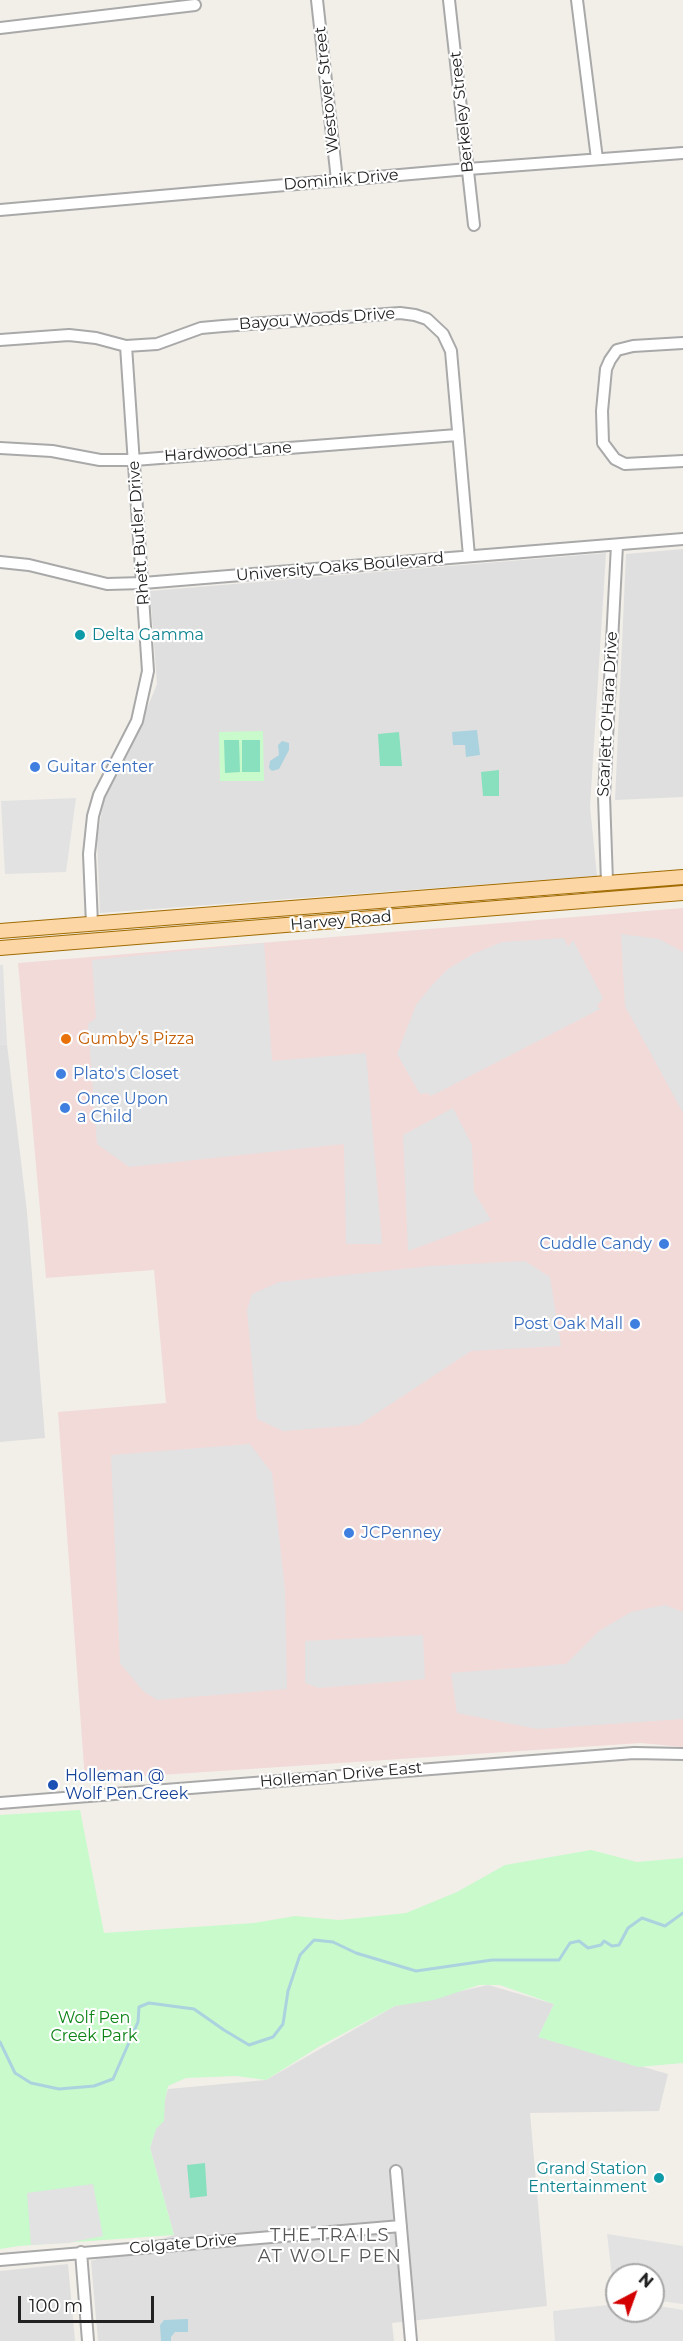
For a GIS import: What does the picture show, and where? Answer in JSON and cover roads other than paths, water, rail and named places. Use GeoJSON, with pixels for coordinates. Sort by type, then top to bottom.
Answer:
{"type":"FeatureCollection","features":[{"type":"Feature","properties":{"kind":"main road","name":"Harvey Road"},"geometry":{"type":"LineString","coordinates":[[0,931],[683,877]]}},
{"type":"Feature","properties":{"kind":"main road"},"geometry":{"type":"LineString","coordinates":[[567,903],[574,893],[606,890],[607,882]]}},
{"type":"Feature","properties":{"kind":"main road","name":"Harvey Road"},"geometry":{"type":"LineString","coordinates":[[0,948],[683,893]]}},
{"type":"Feature","properties":{"kind":"main road"},"geometry":{"type":"LineString","coordinates":[[384,900],[389,917]]}},
{"type":"Feature","properties":{"kind":"main road"},"geometry":{"type":"LineString","coordinates":[[179,934],[180,927],[184,925],[224,922],[235,913]]}},
{"type":"Feature","properties":{"kind":"main road"},"geometry":{"type":"LineString","coordinates":[[42,945],[52,936],[90,932],[92,924]]}},
{"type":"Feature","properties":{"kind":"street","name":"Westover Street"},"geometry":{"type":"LineString","coordinates":[[317,0],[338,180]]}},
{"type":"Feature","properties":{"kind":"street","name":"Berkeley Street"},"geometry":{"type":"LineString","coordinates":[[449,0],[474,225]]}},
{"type":"Feature","properties":{"kind":"street"},"geometry":{"type":"LineString","coordinates":[[577,0],[597,159]]}},
{"type":"Feature","properties":{"kind":"street"},"geometry":{"type":"LineString","coordinates":[[0,28],[195,5]]}},
{"type":"Feature","properties":{"kind":"street","name":"Dominik Drive"},"geometry":{"type":"LineString","coordinates":[[0,210],[468,169],[683,153]]}},
{"type":"Feature","properties":{"kind":"street","name":"Bayou Woods Drive"},"geometry":{"type":"LineString","coordinates":[[0,340],[69,334],[126,346],[157,344],[201,328],[223,326],[400,314],[427,319],[442,334],[451,351],[469,556]]}},
{"type":"Feature","properties":{"kind":"street"},"geometry":{"type":"LineString","coordinates":[[683,343],[633,346],[617,350],[606,369],[602,411],[603,443],[615,459],[625,464],[683,461]]}},
{"type":"Feature","properties":{"kind":"street","name":"Rhett Butler Drive"},"geometry":{"type":"LineString","coordinates":[[92,924],[89,854],[93,816],[99,795],[137,721],[148,677],[126,346]]}},
{"type":"Feature","properties":{"kind":"street","name":"Hardwood Lane"},"geometry":{"type":"LineString","coordinates":[[0,448],[52,451],[100,460],[134,460],[458,435]]}},
{"type":"Feature","properties":{"kind":"street","name":"University Oaks Boulevard"},"geometry":{"type":"LineString","coordinates":[[0,562],[28,565],[107,584],[143,584],[683,539]]}},
{"type":"Feature","properties":{"kind":"street","name":"Scarlett O'Hara Drive"},"geometry":{"type":"LineString","coordinates":[[607,882],[604,796],[617,545]]}},
{"type":"Feature","properties":{"kind":"street","name":"Holleman Drive East"},"geometry":{"type":"LineString","coordinates":[[0,1803],[634,1753],[683,1754]]}},
{"type":"Feature","properties":{"kind":"street"},"geometry":{"type":"LineString","coordinates":[[396,2171],[411,2341]]}},
{"type":"Feature","properties":{"kind":"street","name":"Colgate Drive"},"geometry":{"type":"LineString","coordinates":[[0,2260],[401,2226]]}},
{"type":"Feature","properties":{"kind":"street"},"geometry":{"type":"LineString","coordinates":[[81,2252],[88,2341]]}},
{"type":"Feature","properties":{"kind":"water"},"geometry":{"type":"Polygon","coordinates":[[[477,730],[480,755],[466,757],[465,745],[453,745],[452,732],[477,730]]]}},
{"type":"Feature","properties":{"kind":"water"},"geometry":{"type":"Polygon","coordinates":[[[282,741],[289,743],[289,750],[279,769],[272,771],[269,768],[270,761],[279,755],[278,745],[282,741]]]}},
{"type":"Feature","properties":{"kind":"water"},"geometry":{"type":"Polygon","coordinates":[[[188,2319],[188,2332],[175,2332],[171,2341],[161,2341],[160,2325],[164,2320],[188,2319]]]}},
{"type":"Feature","properties":{"kind":"waterway"},"geometry":{"type":"LineString","coordinates":[[0,2042],[15,2073],[31,2083],[59,2089],[94,2086],[113,2079],[138,2022],[139,2007],[149,2003],[194,2009],[249,2045],[273,2037],[283,2024],[288,1991],[300,1955],[314,1940],[333,1942],[356,1953],[416,1971],[492,1960],[559,1960],[570,1943],[579,1941],[588,1948],[601,1945],[604,1941],[612,1946],[619,1945],[628,1928],[642,1918],[665,1926],[683,1913]]}},
{"type":"Feature","properties":{"kind":"place","name":"Delta Gamma"},"geometry":{"type":"Point","coordinates":[80,635]}},
{"type":"Feature","properties":{"kind":"place","name":"Guitar Center"},"geometry":{"type":"Point","coordinates":[35,767]}},
{"type":"Feature","properties":{"kind":"place","name":"Gumby’s Pizza"},"geometry":{"type":"Point","coordinates":[66,1039]}},
{"type":"Feature","properties":{"kind":"place","name":"Plato's Closet"},"geometry":{"type":"Point","coordinates":[61,1074]}},
{"type":"Feature","properties":{"kind":"place","name":"Once Upon a Child"},"geometry":{"type":"Point","coordinates":[65,1108]}},
{"type":"Feature","properties":{"kind":"place","name":"Cuddle Candy"},"geometry":{"type":"Point","coordinates":[664,1244]}},
{"type":"Feature","properties":{"kind":"place","name":"Post Oak Mall"},"geometry":{"type":"Point","coordinates":[635,1324]}},
{"type":"Feature","properties":{"kind":"place","name":"JCPenney"},"geometry":{"type":"Point","coordinates":[349,1533]}},
{"type":"Feature","properties":{"kind":"place","name":"Holleman @ Wolf Pen Creek"},"geometry":{"type":"Point","coordinates":[53,1785]}},
{"type":"Feature","properties":{"kind":"place","name":"Grand Station Entertainment"},"geometry":{"type":"Point","coordinates":[659,2178]}},
{"type":"Feature","properties":{"kind":"district","name":"THE TRAILS AT WOLF PEN"},"geometry":{"type":"Point","coordinates":[330,2246]}},
{"type":"Feature","properties":{"kind":"park label","name":"Wolf Pen Creek Park"},"geometry":{"type":"Point","coordinates":[94,2027]}}]}
